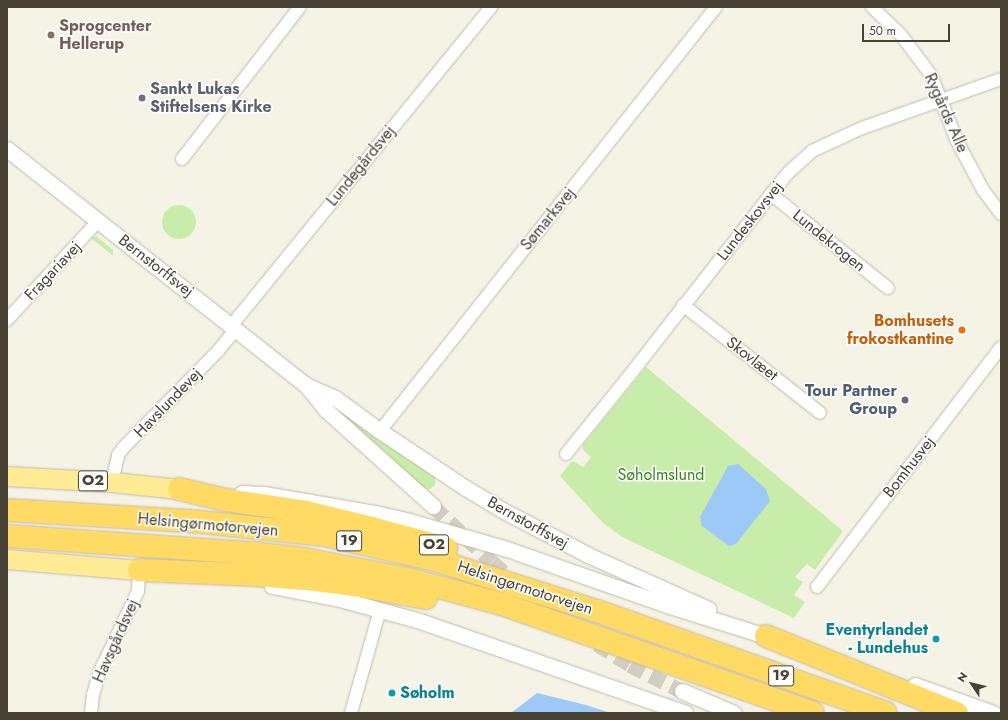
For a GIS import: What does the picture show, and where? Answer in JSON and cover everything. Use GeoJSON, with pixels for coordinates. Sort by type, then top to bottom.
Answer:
{"type":"FeatureCollection","features":[{"type":"Feature","properties":{"kind":"highway","name":"O2"},"geometry":{"type":"LineString","coordinates":[[179,489],[226,500],[306,512],[372,528],[471,556],[519,572],[677,640]]}},
{"type":"Feature","properties":{"kind":"highway","name":"Helsingørmotorvejen"},"geometry":{"type":"LineString","coordinates":[[7,510],[201,522],[324,535],[435,560],[516,584],[886,713]]}},
{"type":"Feature","properties":{"kind":"highway","name":"Helsingørmotorvejen"},"geometry":{"type":"LineString","coordinates":[[7,536],[252,553],[357,568],[467,594],[630,648],[813,713]]}},
{"type":"Feature","properties":{"kind":"highway"},"geometry":{"type":"LineString","coordinates":[[139,570],[256,574],[354,585],[408,594],[630,648]]}},
{"type":"Feature","properties":{"kind":"highway"},"geometry":{"type":"LineString","coordinates":[[766,636],[957,713]]}},
{"type":"Feature","properties":{"kind":"main road","name":"O2"},"geometry":{"type":"LineString","coordinates":[[7,476],[112,482],[179,489]]}},
{"type":"Feature","properties":{"kind":"main road"},"geometry":{"type":"LineString","coordinates":[[7,559],[139,570]]}},
{"type":"Feature","properties":{"kind":"street"},"geometry":{"type":"LineString","coordinates":[[182,158],[300,7]]}},
{"type":"Feature","properties":{"kind":"street","name":"Lundegårdsvej"},"geometry":{"type":"LineString","coordinates":[[233,328],[491,7]]}},
{"type":"Feature","properties":{"kind":"street","name":"Sømarksvej"},"geometry":{"type":"LineString","coordinates":[[380,431],[716,7]]}},
{"type":"Feature","properties":{"kind":"street","name":"Rygårds Alle"},"geometry":{"type":"LineString","coordinates":[[872,7],[901,35],[931,75],[957,141],[983,190],[998,211]]}},
{"type":"Feature","properties":{"kind":"street","name":"Lundeskovsvej"},"geometry":{"type":"LineString","coordinates":[[566,454],[771,194],[789,172],[812,151],[862,128],[1001,79]]}},
{"type":"Feature","properties":{"kind":"street","name":"Bernstorffsvej"},"geometry":{"type":"LineString","coordinates":[[7,149],[305,384],[335,398],[380,431],[464,487],[547,535],[766,636]]}},
{"type":"Feature","properties":{"kind":"street","name":"Lundekrogen"},"geometry":{"type":"LineString","coordinates":[[771,194],[888,288]]}},
{"type":"Feature","properties":{"kind":"street","name":"Fragariavej"},"geometry":{"type":"LineString","coordinates":[[7,320],[98,221]]}},
{"type":"Feature","properties":{"kind":"street","name":"Skovlæet"},"geometry":{"type":"LineString","coordinates":[[683,305],[820,413]]}},
{"type":"Feature","properties":{"kind":"street","name":"Havslundevej"},"geometry":{"type":"LineString","coordinates":[[112,482],[118,455],[123,448],[218,351],[233,328]]}},
{"type":"Feature","properties":{"kind":"street","name":"Bomhusvej"},"geometry":{"type":"LineString","coordinates":[[817,587],[1001,347]]}},
{"type":"Feature","properties":{"kind":"street","name":"Bernstorffsvej"},"geometry":{"type":"LineString","coordinates":[[305,384],[326,410],[433,506]]}},
{"type":"Feature","properties":{"kind":"street"},"geometry":{"type":"LineString","coordinates":[[179,489],[264,494],[409,520],[507,550],[670,606],[884,674],[993,713]]}},
{"type":"Feature","properties":{"kind":"street"},"geometry":{"type":"LineString","coordinates":[[139,570],[256,583],[333,598],[380,610],[459,634],[685,713]]}},
{"type":"Feature","properties":{"kind":"street","name":"Havsgårdsvej"},"geometry":{"type":"LineString","coordinates":[[91,713],[93,695],[100,670],[138,591],[139,570]]}},
{"type":"Feature","properties":{"kind":"street"},"geometry":{"type":"LineString","coordinates":[[351,713],[380,610]]}},
{"type":"Feature","properties":{"kind":"street"},"geometry":{"type":"LineString","coordinates":[[682,691],[734,713]]}},
{"type":"Feature","properties":{"kind":"green space"},"geometry":{"type":"Polygon","coordinates":[[[182,205],[189,207],[194,212],[196,222],[194,232],[189,237],[176,239],[169,237],[164,232],[162,219],[164,212],[169,207],[182,205]]]}},
{"type":"Feature","properties":{"kind":"green space"},"geometry":{"type":"Polygon","coordinates":[[[96,236],[113,250],[113,256],[91,238],[96,236]]]}},
{"type":"Feature","properties":{"kind":"green space","name":"Søholmslund"},"geometry":{"type":"Polygon","coordinates":[[[646,367],[843,531],[815,570],[807,564],[795,577],[803,582],[794,595],[805,602],[794,618],[622,537],[603,523],[560,476],[571,462],[575,462],[583,467],[591,457],[583,450],[583,445],[646,367]]]}},
{"type":"Feature","properties":{"kind":"green space"},"geometry":{"type":"Polygon","coordinates":[[[331,404],[435,477],[435,485],[430,489],[424,488],[330,405],[331,404]]]}},
{"type":"Feature","properties":{"kind":"water"},"geometry":{"type":"Polygon","coordinates":[[[738,464],[766,489],[770,501],[736,544],[729,546],[702,526],[700,517],[728,466],[738,464]]]}},
{"type":"Feature","properties":{"kind":"water"},"geometry":{"type":"Polygon","coordinates":[[[537,693],[586,705],[611,713],[511,713],[537,693]]]}},
{"type":"Feature","properties":{"kind":"tunnel"},"geometry":{"type":"LineString","coordinates":[[433,506],[492,562],[558,619]]}},
{"type":"Feature","properties":{"kind":"tunnel"},"geometry":{"type":"LineString","coordinates":[[597,644],[630,665],[682,691]]}},
{"type":"Feature","properties":{"kind":"place","name":"Sprogcenter Hellerup"},"geometry":{"type":"Point","coordinates":[51,35]}},
{"type":"Feature","properties":{"kind":"place","name":"Sankt Lukas Stiftelsens Kirke"},"geometry":{"type":"Point","coordinates":[142,98]}},
{"type":"Feature","properties":{"kind":"place","name":"Bomhusets frokostkantine"},"geometry":{"type":"Point","coordinates":[962,330]}},
{"type":"Feature","properties":{"kind":"place","name":"Tour Partner Group"},"geometry":{"type":"Point","coordinates":[905,400]}},
{"type":"Feature","properties":{"kind":"place","name":"Eventyrlandet - Lundehus"},"geometry":{"type":"Point","coordinates":[936,639]}},
{"type":"Feature","properties":{"kind":"place","name":"Søholm"},"geometry":{"type":"Point","coordinates":[392,693]}}]}
